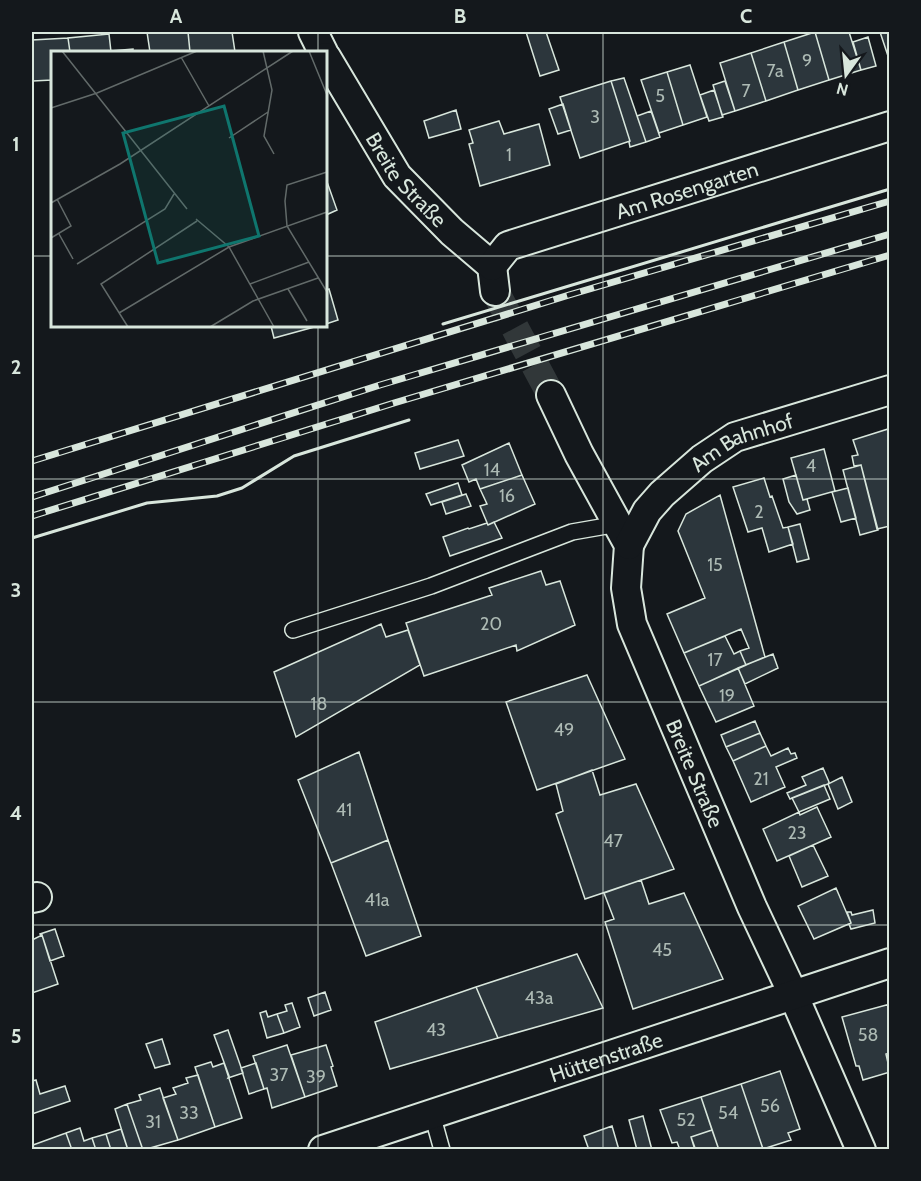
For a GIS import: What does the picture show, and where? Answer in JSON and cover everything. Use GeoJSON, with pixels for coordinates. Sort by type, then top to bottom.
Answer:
{"type":"FeatureCollection","features":[{"type":"Feature","properties":{"kind":"street"},"geometry":{"type":"LineString","coordinates":[[313,32],[322,51]]}},
{"type":"Feature","properties":{"kind":"street","name":"Breite Straße"},"geometry":{"type":"LineString","coordinates":[[327,59],[397,176],[452,232],[493,279]]}},
{"type":"Feature","properties":{"kind":"street","name":"Am Rosengarten"},"geometry":{"type":"LineString","coordinates":[[493,279],[508,246],[890,126]]}},
{"type":"Feature","properties":{"kind":"street","name":"Am Bahnhof"},"geometry":{"type":"LineString","coordinates":[[623,535],[662,494],[702,459],[735,436],[890,390]]}},
{"type":"Feature","properties":{"kind":"street"},"geometry":{"type":"LineString","coordinates":[[551,395],[579,454],[623,535]]}},
{"type":"Feature","properties":{"kind":"street","name":"Breite Straße"},"geometry":{"type":"LineString","coordinates":[[623,535],[626,588],[633,624],[752,907],[861,1149]]}},
{"type":"Feature","properties":{"kind":"street","name":"Hüttenstraße"},"geometry":{"type":"LineString","coordinates":[[323,1149],[890,963]]}},
{"type":"Feature","properties":{"kind":"lane"},"geometry":{"type":"LineString","coordinates":[[292,630],[430,586],[572,532],[623,535]]}},
{"type":"Feature","properties":{"kind":"lane"},"geometry":{"type":"LineString","coordinates":[[432,1114],[442,1149]]}},
{"type":"Feature","properties":{"kind":"building"},"geometry":{"type":"Polygon","coordinates":[[[147,32],[188,32],[190,51],[150,51],[147,32]]]}},
{"type":"Feature","properties":{"kind":"building"},"geometry":{"type":"Polygon","coordinates":[[[188,32],[232,32],[235,51],[190,51],[188,32]]]}},
{"type":"Feature","properties":{"kind":"building"},"geometry":{"type":"Polygon","coordinates":[[[526,32],[546,32],[559,70],[540,76],[526,32]]]}},
{"type":"Feature","properties":{"kind":"building"},"geometry":{"type":"Polygon","coordinates":[[[815,32],[829,80],[798,90],[784,42],[815,32]]]}},
{"type":"Feature","properties":{"kind":"building"},"geometry":{"type":"Polygon","coordinates":[[[815,32],[849,32],[861,70],[829,80],[815,32]]]}},
{"type":"Feature","properties":{"kind":"building"},"geometry":{"type":"Polygon","coordinates":[[[880,32],[890,32],[890,62],[880,32]]]}},
{"type":"Feature","properties":{"kind":"building"},"geometry":{"type":"Polygon","coordinates":[[[109,34],[111,51],[70,51],[68,38],[109,34]]]}},
{"type":"Feature","properties":{"kind":"building"},"geometry":{"type":"Polygon","coordinates":[[[868,37],[876,66],[861,70],[853,42],[868,37]]]}},
{"type":"Feature","properties":{"kind":"building"},"geometry":{"type":"Polygon","coordinates":[[[68,38],[70,51],[51,51],[51,80],[33,81],[32,40],[68,38]]]}},
{"type":"Feature","properties":{"kind":"building"},"geometry":{"type":"Polygon","coordinates":[[[784,42],[798,90],[766,101],[751,53],[784,42]]]}},
{"type":"Feature","properties":{"kind":"building"},"geometry":{"type":"Polygon","coordinates":[[[751,53],[766,101],[735,111],[720,63],[751,53]]]}},
{"type":"Feature","properties":{"kind":"building"},"geometry":{"type":"Polygon","coordinates":[[[690,65],[707,117],[683,125],[667,72],[690,65]]]}},
{"type":"Feature","properties":{"kind":"building"},"geometry":{"type":"Polygon","coordinates":[[[667,72],[683,125],[659,133],[641,80],[667,72]]]}},
{"type":"Feature","properties":{"kind":"building"},"geometry":{"type":"Polygon","coordinates":[[[624,78],[646,142],[630,147],[611,81],[624,78]]]}},
{"type":"Feature","properties":{"kind":"building"},"geometry":{"type":"Polygon","coordinates":[[[611,81],[630,141],[580,158],[560,97],[611,81]]]}},
{"type":"Feature","properties":{"kind":"building"},"geometry":{"type":"Polygon","coordinates":[[[725,81],[735,111],[722,115],[713,85],[725,81]]]}},
{"type":"Feature","properties":{"kind":"building"},"geometry":{"type":"Polygon","coordinates":[[[714,90],[723,117],[709,121],[700,95],[714,90]]]}},
{"type":"Feature","properties":{"kind":"building"},"geometry":{"type":"Polygon","coordinates":[[[563,104],[571,130],[558,134],[549,109],[563,104]]]}},
{"type":"Feature","properties":{"kind":"building"},"geometry":{"type":"Polygon","coordinates":[[[456,110],[461,129],[429,138],[424,121],[456,110]]]}},
{"type":"Feature","properties":{"kind":"building"},"geometry":{"type":"Polygon","coordinates":[[[651,111],[660,137],[646,142],[637,116],[651,111]]]}},
{"type":"Feature","properties":{"kind":"building"},"geometry":{"type":"Polygon","coordinates":[[[499,121],[504,134],[539,124],[550,165],[480,186],[469,144],[473,143],[469,130],[499,121]]]}},
{"type":"Feature","properties":{"kind":"building"},"geometry":{"type":"Polygon","coordinates":[[[327,182],[337,210],[327,215],[327,182]]]}},
{"type":"Feature","properties":{"kind":"building"},"geometry":{"type":"Polygon","coordinates":[[[329,289],[338,320],[327,324],[327,290],[329,289]]]}},
{"type":"Feature","properties":{"kind":"building"},"geometry":{"type":"Polygon","coordinates":[[[271,327],[314,327],[274,338],[271,327]]]}},
{"type":"Feature","properties":{"kind":"building"},"geometry":{"type":"Polygon","coordinates":[[[888,429],[890,433],[890,526],[877,529],[861,465],[854,466],[852,456],[858,455],[853,440],[888,429]]]}},
{"type":"Feature","properties":{"kind":"building"},"geometry":{"type":"Polygon","coordinates":[[[458,440],[464,456],[420,469],[415,453],[458,440]]]}},
{"type":"Feature","properties":{"kind":"building"},"geometry":{"type":"Polygon","coordinates":[[[509,443],[522,475],[480,489],[476,479],[469,482],[462,465],[509,443]]]}},
{"type":"Feature","properties":{"kind":"building"},"geometry":{"type":"Polygon","coordinates":[[[824,449],[835,491],[803,500],[791,458],[824,449]]]}},
{"type":"Feature","properties":{"kind":"building"},"geometry":{"type":"Polygon","coordinates":[[[861,465],[878,530],[860,535],[843,470],[861,465]]]}},
{"type":"Feature","properties":{"kind":"building"},"geometry":{"type":"Polygon","coordinates":[[[522,475],[535,504],[488,525],[480,506],[487,504],[480,489],[522,475]]]}},
{"type":"Feature","properties":{"kind":"building"},"geometry":{"type":"Polygon","coordinates":[[[796,475],[803,500],[807,499],[810,510],[797,514],[789,502],[783,479],[796,475]]]}},
{"type":"Feature","properties":{"kind":"building"},"geometry":{"type":"Polygon","coordinates":[[[764,478],[783,528],[788,527],[793,544],[769,552],[762,528],[748,532],[733,487],[764,478]]]}},
{"type":"Feature","properties":{"kind":"building"},"geometry":{"type":"Polygon","coordinates":[[[458,483],[462,495],[431,505],[426,494],[458,483]]]}},
{"type":"Feature","properties":{"kind":"building"},"geometry":{"type":"Polygon","coordinates":[[[848,488],[856,518],[841,522],[832,492],[848,488]]]}},
{"type":"Feature","properties":{"kind":"building"},"geometry":{"type":"Polygon","coordinates":[[[466,494],[471,506],[446,514],[442,502],[466,494]]]}},
{"type":"Feature","properties":{"kind":"building"},"geometry":{"type":"Polygon","coordinates":[[[720,495],[765,657],[746,665],[740,651],[749,648],[741,629],[684,653],[667,614],[705,598],[678,531],[686,514],[720,495]]]}},
{"type":"Feature","properties":{"kind":"building"},"geometry":{"type":"Polygon","coordinates":[[[494,522],[502,538],[450,556],[443,537],[494,522]]]}},
{"type":"Feature","properties":{"kind":"building"},"geometry":{"type":"Polygon","coordinates":[[[800,524],[809,559],[797,562],[788,527],[800,524]]]}},
{"type":"Feature","properties":{"kind":"building"},"geometry":{"type":"Polygon","coordinates":[[[541,571],[546,585],[560,581],[575,625],[517,651],[516,645],[424,676],[406,623],[492,595],[489,588],[541,571]]]}},
{"type":"Feature","properties":{"kind":"building"},"geometry":{"type":"Polygon","coordinates":[[[381,624],[386,637],[408,630],[420,665],[296,737],[274,672],[381,624]]]}},
{"type":"Feature","properties":{"kind":"building"},"geometry":{"type":"Polygon","coordinates":[[[725,636],[734,654],[740,651],[746,665],[699,686],[684,653],[725,636]]]}},
{"type":"Feature","properties":{"kind":"building"},"geometry":{"type":"Polygon","coordinates":[[[773,654],[778,668],[745,684],[738,668],[773,654]]]}},
{"type":"Feature","properties":{"kind":"building"},"geometry":{"type":"Polygon","coordinates":[[[738,668],[754,706],[716,722],[699,686],[738,668]]]}},
{"type":"Feature","properties":{"kind":"building"},"geometry":{"type":"Polygon","coordinates":[[[587,675],[625,759],[537,790],[506,702],[587,675]]]}},
{"type":"Feature","properties":{"kind":"building"},"geometry":{"type":"Polygon","coordinates":[[[755,721],[760,733],[726,747],[721,735],[755,721]]]}},
{"type":"Feature","properties":{"kind":"building"},"geometry":{"type":"Polygon","coordinates":[[[760,733],[766,746],[733,761],[726,747],[760,733]]]}},
{"type":"Feature","properties":{"kind":"building"},"geometry":{"type":"Polygon","coordinates":[[[766,746],[771,756],[788,748],[791,754],[795,753],[797,758],[776,767],[785,787],[751,802],[733,761],[766,746]]]}},
{"type":"Feature","properties":{"kind":"building"},"geometry":{"type":"Polygon","coordinates":[[[359,752],[388,840],[331,863],[298,780],[359,752]]]}},
{"type":"Feature","properties":{"kind":"building"},"geometry":{"type":"Polygon","coordinates":[[[823,768],[828,784],[790,799],[787,793],[806,785],[802,777],[823,768]]]}},
{"type":"Feature","properties":{"kind":"building"},"geometry":{"type":"Polygon","coordinates":[[[592,770],[600,795],[636,784],[674,869],[585,899],[556,814],[563,811],[556,784],[592,770]]]}},
{"type":"Feature","properties":{"kind":"building"},"geometry":{"type":"Polygon","coordinates":[[[842,777],[852,802],[838,809],[828,784],[842,777]]]}},
{"type":"Feature","properties":{"kind":"building"},"geometry":{"type":"Polygon","coordinates":[[[824,785],[830,799],[799,812],[792,798],[824,785]]]}},
{"type":"Feature","properties":{"kind":"building"},"geometry":{"type":"Polygon","coordinates":[[[817,807],[831,837],[777,861],[763,829],[799,812],[800,815],[817,807]]]}},
{"type":"Feature","properties":{"kind":"building"},"geometry":{"type":"Polygon","coordinates":[[[388,840],[421,936],[366,956],[331,863],[388,840]]]}},
{"type":"Feature","properties":{"kind":"building"},"geometry":{"type":"Polygon","coordinates":[[[813,845],[828,876],[802,887],[789,856],[813,845]]]}},
{"type":"Feature","properties":{"kind":"building"},"geometry":{"type":"Polygon","coordinates":[[[641,880],[649,904],[684,893],[723,979],[633,1009],[605,922],[614,919],[604,893],[641,880]]]}},
{"type":"Feature","properties":{"kind":"building"},"geometry":{"type":"Polygon","coordinates":[[[836,888],[851,923],[814,939],[798,906],[836,888]]]}},
{"type":"Feature","properties":{"kind":"building"},"geometry":{"type":"Polygon","coordinates":[[[873,910],[875,923],[851,929],[847,912],[851,912],[852,915],[873,910]]]}},
{"type":"Feature","properties":{"kind":"building"},"geometry":{"type":"Polygon","coordinates":[[[55,929],[64,956],[50,961],[40,934],[55,929]]]}},
{"type":"Feature","properties":{"kind":"building"},"geometry":{"type":"Polygon","coordinates":[[[42,935],[58,984],[32,993],[32,940],[42,935]]]}},
{"type":"Feature","properties":{"kind":"building"},"geometry":{"type":"Polygon","coordinates":[[[577,954],[603,1008],[498,1038],[476,987],[577,954]]]}},
{"type":"Feature","properties":{"kind":"building"},"geometry":{"type":"Polygon","coordinates":[[[476,987],[498,1038],[390,1069],[375,1022],[476,987]]]}},
{"type":"Feature","properties":{"kind":"building"},"geometry":{"type":"Polygon","coordinates":[[[325,992],[331,1010],[314,1016],[308,998],[325,992]]]}},
{"type":"Feature","properties":{"kind":"building"},"geometry":{"type":"Polygon","coordinates":[[[292,1003],[300,1027],[284,1033],[277,1014],[287,1011],[285,1005],[292,1003]]]}},
{"type":"Feature","properties":{"kind":"building"},"geometry":{"type":"Polygon","coordinates":[[[890,1004],[890,1053],[886,1054],[890,1072],[863,1080],[859,1066],[856,1066],[842,1017],[890,1004]]]}},
{"type":"Feature","properties":{"kind":"building"},"geometry":{"type":"Polygon","coordinates":[[[266,1011],[268,1017],[277,1014],[284,1033],[267,1038],[260,1013],[266,1011]]]}},
{"type":"Feature","properties":{"kind":"building"},"geometry":{"type":"Polygon","coordinates":[[[228,1030],[243,1073],[228,1078],[214,1035],[228,1030]]]}},
{"type":"Feature","properties":{"kind":"building"},"geometry":{"type":"Polygon","coordinates":[[[162,1039],[170,1064],[155,1068],[146,1044],[162,1039]]]}},
{"type":"Feature","properties":{"kind":"building"},"geometry":{"type":"Polygon","coordinates":[[[287,1045],[305,1097],[272,1108],[267,1088],[264,1089],[253,1056],[287,1045]]]}},
{"type":"Feature","properties":{"kind":"building"},"geometry":{"type":"Polygon","coordinates":[[[326,1045],[337,1086],[305,1097],[291,1055],[326,1045]]]}},
{"type":"Feature","properties":{"kind":"building"},"geometry":{"type":"Polygon","coordinates":[[[211,1062],[213,1067],[224,1063],[242,1118],[215,1127],[195,1067],[211,1062]]]}},
{"type":"Feature","properties":{"kind":"building"},"geometry":{"type":"Polygon","coordinates":[[[256,1063],[264,1089],[249,1094],[241,1068],[256,1063]]]}},
{"type":"Feature","properties":{"kind":"building"},"geometry":{"type":"Polygon","coordinates":[[[780,1071],[800,1129],[788,1133],[791,1140],[763,1149],[741,1084],[780,1071]]]}},
{"type":"Feature","properties":{"kind":"building"},"geometry":{"type":"Polygon","coordinates":[[[198,1075],[215,1127],[178,1140],[163,1098],[176,1094],[173,1088],[188,1083],[186,1078],[198,1075]]]}},
{"type":"Feature","properties":{"kind":"building"},"geometry":{"type":"Polygon","coordinates":[[[36,1080],[40,1094],[65,1086],[70,1101],[32,1114],[32,1081],[36,1080]]]}},
{"type":"Feature","properties":{"kind":"building"},"geometry":{"type":"Polygon","coordinates":[[[741,1084],[763,1149],[719,1150],[701,1097],[741,1084]]]}},
{"type":"Feature","properties":{"kind":"building"},"geometry":{"type":"Polygon","coordinates":[[[160,1088],[178,1140],[143,1150],[127,1104],[141,1100],[139,1095],[160,1088]]]}},
{"type":"Feature","properties":{"kind":"building"},"geometry":{"type":"Polygon","coordinates":[[[701,1097],[712,1130],[691,1137],[695,1148],[680,1150],[677,1142],[672,1143],[660,1110],[701,1097]]]}},
{"type":"Feature","properties":{"kind":"building"},"geometry":{"type":"Polygon","coordinates":[[[127,1104],[143,1150],[128,1150],[115,1109],[127,1104]]]}},
{"type":"Feature","properties":{"kind":"building"},"geometry":{"type":"Polygon","coordinates":[[[643,1116],[652,1150],[637,1150],[629,1120],[643,1116]]]}},
{"type":"Feature","properties":{"kind":"building"},"geometry":{"type":"Polygon","coordinates":[[[612,1126],[619,1150],[589,1150],[584,1136],[612,1126]]]}},
{"type":"Feature","properties":{"kind":"building"},"geometry":{"type":"Polygon","coordinates":[[[80,1128],[84,1141],[92,1138],[96,1150],[72,1150],[66,1133],[80,1128]]]}},
{"type":"Feature","properties":{"kind":"building"},"geometry":{"type":"Polygon","coordinates":[[[121,1129],[128,1150],[111,1150],[106,1134],[121,1129]]]}},
{"type":"Feature","properties":{"kind":"building"},"geometry":{"type":"Polygon","coordinates":[[[712,1130],[719,1150],[695,1150],[691,1137],[712,1130]]]}},
{"type":"Feature","properties":{"kind":"building"},"geometry":{"type":"Polygon","coordinates":[[[66,1133],[72,1150],[34,1150],[33,1145],[66,1133]]]}},
{"type":"Feature","properties":{"kind":"building"},"geometry":{"type":"Polygon","coordinates":[[[106,1134],[111,1150],[96,1150],[92,1138],[106,1134]]]}},
{"type":"Feature","properties":{"kind":"tunnel"},"geometry":{"type":"LineString","coordinates":[[495,291],[551,395]]}},
{"type":"Feature","properties":{"kind":"railway"},"geometry":{"type":"LineString","coordinates":[[32,461],[569,295],[890,201]]}},
{"type":"Feature","properties":{"kind":"railway"},"geometry":{"type":"LineString","coordinates":[[32,497],[380,385],[890,234]]}},
{"type":"Feature","properties":{"kind":"railway"},"geometry":{"type":"LineString","coordinates":[[32,516],[394,403],[890,255]]}},
{"type":"Feature","properties":{"kind":"wall"},"geometry":{"type":"LineString","coordinates":[[443,324],[890,189]]}},
{"type":"Feature","properties":{"kind":"wall"},"geometry":{"type":"LineString","coordinates":[[32,538],[147,503],[217,496],[242,488],[294,456],[409,420]]}}]}
